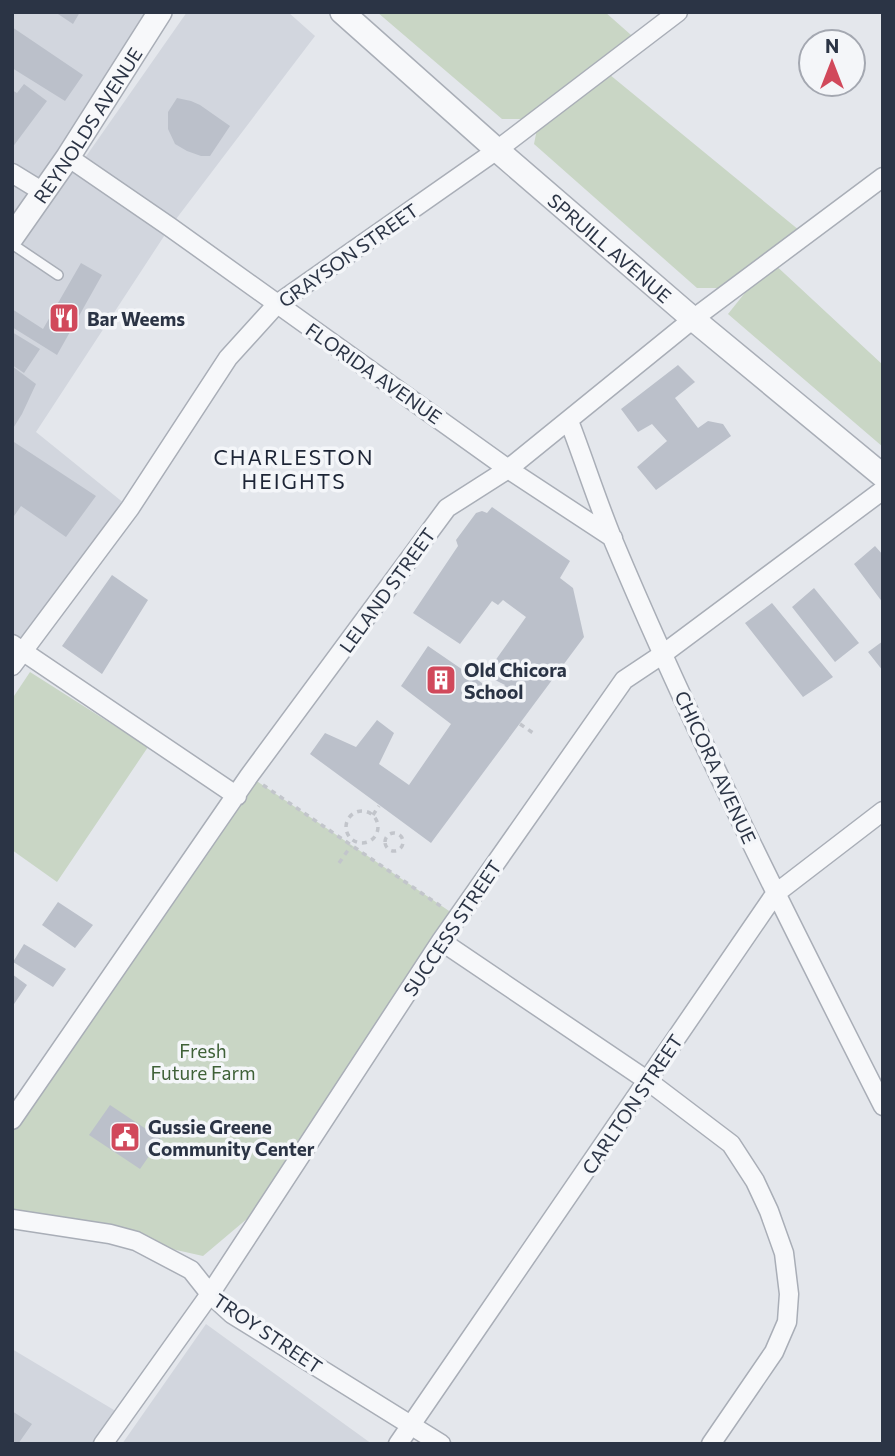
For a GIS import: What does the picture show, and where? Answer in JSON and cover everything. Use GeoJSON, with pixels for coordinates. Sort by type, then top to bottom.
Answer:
{"type":"FeatureCollection","features":[{"type":"Feature","properties":{"kind":"street","name":"REYNOLDS AVENUE"},"geometry":{"type":"LineString","coordinates":[[12,237],[68,157],[160,12]]}},
{"type":"Feature","properties":{"kind":"street","name":"SPRUILL AVENUE"},"geometry":{"type":"LineString","coordinates":[[342,12],[693,319],[883,476]]}},
{"type":"Feature","properties":{"kind":"street","name":"GRAYSON STREET"},"geometry":{"type":"LineString","coordinates":[[12,666],[17,647],[130,508],[228,358],[277,304],[497,150],[678,12]]}},
{"type":"Feature","properties":{"kind":"street","name":"FLORIDA AVENUE"},"geometry":{"type":"LineString","coordinates":[[68,157],[508,469],[613,538]]}},
{"type":"Feature","properties":{"kind":"street"},"geometry":{"type":"LineString","coordinates":[[12,173],[43,192]]}},
{"type":"Feature","properties":{"kind":"street","name":"LELAND STREET"},"geometry":{"type":"LineString","coordinates":[[12,1120],[250,776],[447,508],[508,469],[693,319],[883,177]]}},
{"type":"Feature","properties":{"kind":"street","name":"CHICORA AVENUE"},"geometry":{"type":"LineString","coordinates":[[569,421],[613,538],[663,654],[775,894],[883,1105]]}},
{"type":"Feature","properties":{"kind":"street","name":"SUCCESS STREET"},"geometry":{"type":"LineString","coordinates":[[103,1444],[210,1294],[441,941],[624,680],[663,654],[883,490]]}},
{"type":"Feature","properties":{"kind":"street"},"geometry":{"type":"LineString","coordinates":[[17,647],[237,796]]}},
{"type":"Feature","properties":{"kind":"street","name":"CARLTON STREET"},"geometry":{"type":"LineString","coordinates":[[398,1444],[775,894],[883,811]]}},
{"type":"Feature","properties":{"kind":"street"},"geometry":{"type":"LineString","coordinates":[[441,941],[648,1081],[731,1143],[755,1181],[784,1254],[789,1294],[787,1322],[774,1352],[711,1444]]}},
{"type":"Feature","properties":{"kind":"street","name":"TROY STREET"},"geometry":{"type":"LineString","coordinates":[[12,1219],[110,1234],[136,1241],[191,1270],[210,1294],[232,1314],[440,1444]]}},
{"type":"Feature","properties":{"kind":"lane"},"geometry":{"type":"LineString","coordinates":[[12,244],[58,275]]}},
{"type":"Feature","properties":{"kind":"path"},"geometry":{"type":"LineString","coordinates":[[520,724],[536,735]]}},
{"type":"Feature","properties":{"kind":"path"},"geometry":{"type":"LineString","coordinates":[[259,782],[353,843],[443,909]]}},
{"type":"Feature","properties":{"kind":"path"},"geometry":{"type":"LineString","coordinates":[[373,815],[379,806]]}},
{"type":"Feature","properties":{"kind":"path"},"geometry":{"type":"LineString","coordinates":[[361,810],[373,815],[377,821],[374,837],[365,842],[353,843],[347,833],[348,818],[361,810]]}},
{"type":"Feature","properties":{"kind":"path"},"geometry":{"type":"LineString","coordinates":[[377,832],[386,837]]}},
{"type":"Feature","properties":{"kind":"path"},"geometry":{"type":"LineString","coordinates":[[391,834],[399,835],[403,843],[400,849],[394,851],[386,848],[386,837],[391,834]]}},
{"type":"Feature","properties":{"kind":"path"},"geometry":{"type":"LineString","coordinates":[[339,863],[353,843]]}},
{"type":"Feature","properties":{"kind":"shaded area"},"geometry":{"type":"Polygon","coordinates":[[[12,12],[160,12],[69,156],[80,165],[187,12],[288,12],[315,36],[170,227],[36,432],[130,508],[23,651],[12,644],[12,12]]]}},
{"type":"Feature","properties":{"kind":"shaded area"},"geometry":{"type":"Polygon","coordinates":[[[206,1324],[372,1444],[122,1444],[206,1324]]]}},
{"type":"Feature","properties":{"kind":"shaded area"},"geometry":{"type":"Polygon","coordinates":[[[12,1349],[119,1413],[94,1444],[12,1444],[12,1349]]]}},
{"type":"Feature","properties":{"kind":"green space"},"geometry":{"type":"Polygon","coordinates":[[[377,12],[605,12],[639,42],[604,70],[805,235],[771,261],[883,365],[883,447],[728,314],[768,264],[733,288],[697,288],[534,144],[539,119],[502,119],[377,12]]]}},
{"type":"Feature","properties":{"kind":"green space"},"geometry":{"type":"Polygon","coordinates":[[[30,672],[148,747],[57,882],[12,850],[12,699],[30,672]]]}},
{"type":"Feature","properties":{"kind":"green space","name":"Fresh Future Farm"},"geometry":{"type":"Polygon","coordinates":[[[249,776],[458,917],[268,1201],[203,1256],[12,1218],[12,1122],[249,776]]]}},
{"type":"Feature","properties":{"kind":"building"},"geometry":{"type":"Polygon","coordinates":[[[55,12],[80,12],[73,24],[55,12]]]}},
{"type":"Feature","properties":{"kind":"building"},"geometry":{"type":"Polygon","coordinates":[[[12,27],[83,75],[65,101],[12,68],[12,27]]]}},
{"type":"Feature","properties":{"kind":"building"},"geometry":{"type":"Polygon","coordinates":[[[24,84],[47,101],[12,148],[12,90],[17,93],[24,84]]]}},
{"type":"Feature","properties":{"kind":"building"},"geometry":{"type":"Polygon","coordinates":[[[177,98],[200,105],[230,126],[210,156],[201,156],[175,144],[168,129],[168,112],[177,98]]]}},
{"type":"Feature","properties":{"kind":"building","name":"Bar Weems"},"geometry":{"type":"Polygon","coordinates":[[[81,263],[102,275],[57,355],[12,327],[12,309],[43,329],[81,263]]]}},
{"type":"Feature","properties":{"kind":"building"},"geometry":{"type":"Polygon","coordinates":[[[12,332],[40,349],[24,373],[12,365],[12,332]]]}},
{"type":"Feature","properties":{"kind":"building"},"geometry":{"type":"Polygon","coordinates":[[[678,365],[695,382],[675,398],[698,428],[708,421],[723,424],[731,436],[656,490],[637,467],[667,441],[652,424],[638,432],[621,409],[678,365]]]}},
{"type":"Feature","properties":{"kind":"building"},"geometry":{"type":"Polygon","coordinates":[[[12,366],[36,384],[12,430],[12,366]]]}},
{"type":"Feature","properties":{"kind":"building"},"geometry":{"type":"Polygon","coordinates":[[[14,442],[96,496],[66,537],[21,506],[12,519],[14,442]]]}},
{"type":"Feature","properties":{"kind":"building","name":"Old Chicora School"},"geometry":{"type":"Polygon","coordinates":[[[492,507],[570,561],[560,578],[573,588],[584,637],[431,843],[310,754],[325,733],[356,747],[377,720],[394,733],[379,764],[409,785],[451,724],[401,686],[428,646],[498,694],[505,685],[485,675],[526,617],[503,600],[498,605],[492,601],[460,644],[413,613],[458,546],[456,540],[476,513],[487,513],[492,507]]]}},
{"type":"Feature","properties":{"kind":"building"},"geometry":{"type":"Polygon","coordinates":[[[875,546],[883,555],[883,603],[854,564],[875,546]]]}},
{"type":"Feature","properties":{"kind":"building"},"geometry":{"type":"Polygon","coordinates":[[[112,575],[148,600],[102,674],[62,646],[112,575]]]}},
{"type":"Feature","properties":{"kind":"building"},"geometry":{"type":"Polygon","coordinates":[[[814,588],[859,643],[835,662],[792,607],[814,588]]]}},
{"type":"Feature","properties":{"kind":"building"},"geometry":{"type":"Polygon","coordinates":[[[772,603],[833,677],[803,697],[745,623],[772,603]]]}},
{"type":"Feature","properties":{"kind":"building"},"geometry":{"type":"Polygon","coordinates":[[[883,641],[883,671],[868,652],[883,641]]]}},
{"type":"Feature","properties":{"kind":"building"},"geometry":{"type":"Polygon","coordinates":[[[58,902],[93,925],[75,948],[42,925],[58,902]]]}},
{"type":"Feature","properties":{"kind":"building"},"geometry":{"type":"Polygon","coordinates":[[[24,944],[66,969],[53,987],[13,962],[24,944]]]}},
{"type":"Feature","properties":{"kind":"building"},"geometry":{"type":"Polygon","coordinates":[[[12,974],[27,985],[12,1007],[12,974]]]}},
{"type":"Feature","properties":{"kind":"building","name":"Gussie Greene Community Center"},"geometry":{"type":"Polygon","coordinates":[[[110,1105],[161,1139],[140,1169],[89,1135],[110,1105]]]}},
{"type":"Feature","properties":{"kind":"building"},"geometry":{"type":"Polygon","coordinates":[[[12,1411],[32,1424],[18,1444],[12,1444],[12,1411]]]}},
{"type":"Feature","properties":{"kind":"place","name":"Bar Weems"},"geometry":{"type":"Point","coordinates":[64,318]}},
{"type":"Feature","properties":{"kind":"place","name":"Old Chicora School"},"geometry":{"type":"Point","coordinates":[441,680]}},
{"type":"Feature","properties":{"kind":"place","name":"Gussie Greene Community Center"},"geometry":{"type":"Point","coordinates":[125,1137]}},
{"type":"Feature","properties":{"kind":"district","name":"CHARLESTON HEIGHTS"},"geometry":{"type":"Point","coordinates":[294,468]}}]}
